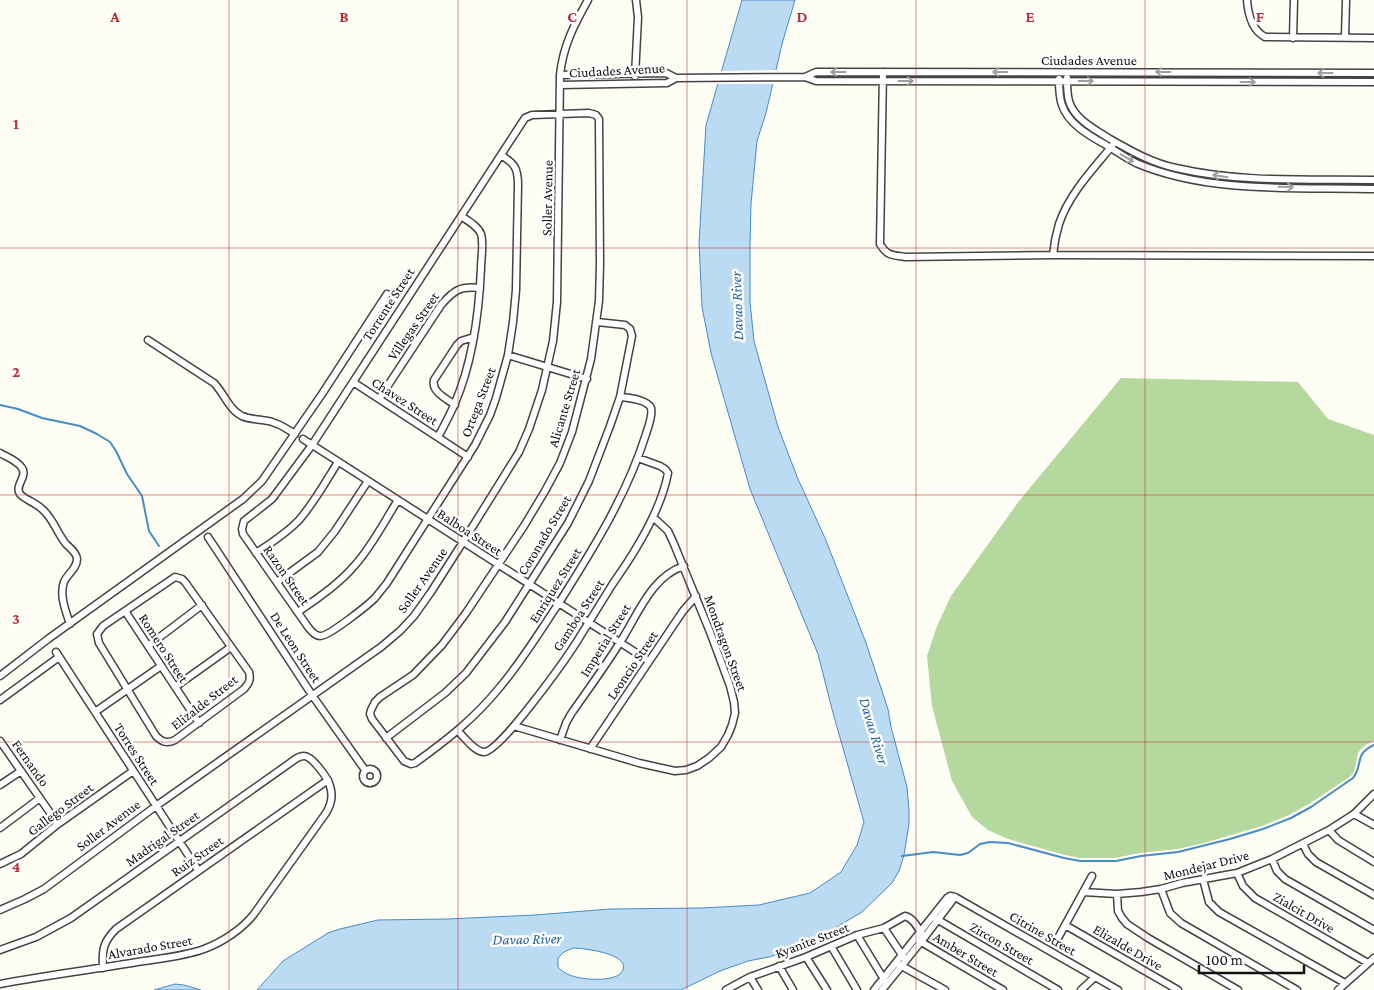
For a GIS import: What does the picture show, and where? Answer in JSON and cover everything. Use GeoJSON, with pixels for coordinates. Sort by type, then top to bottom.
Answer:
{"type":"FeatureCollection","features":[{"type":"Feature","properties":{"kind":"street","name":"Soller Avenue"},"geometry":{"type":"LineString","coordinates":[[0,910],[44,889],[156,806],[381,647],[414,616],[463,542],[519,452],[536,409],[548,367],[557,302],[560,75],[567,40],[588,0]]}},
{"type":"Feature","properties":{"kind":"street"},"geometry":{"type":"LineString","coordinates":[[636,0],[638,16],[636,84]]}},
{"type":"Feature","properties":{"kind":"street"},"geometry":{"type":"LineString","coordinates":[[1247,0],[1249,13],[1256,30],[1265,37],[1374,38]]}},
{"type":"Feature","properties":{"kind":"street"},"geometry":{"type":"LineString","coordinates":[[1294,0],[1294,38]]}},
{"type":"Feature","properties":{"kind":"street"},"geometry":{"type":"LineString","coordinates":[[1346,0],[1346,37]]}},
{"type":"Feature","properties":{"kind":"street","name":"Ciudades Avenue"},"geometry":{"type":"LineString","coordinates":[[803,77],[816,72],[1374,73]]}},
{"type":"Feature","properties":{"kind":"street"},"geometry":{"type":"LineString","coordinates":[[883,72],[880,244],[884,251],[890,255],[905,257],[1053,255],[1374,256]]}},
{"type":"Feature","properties":{"kind":"street"},"geometry":{"type":"LineString","coordinates":[[1059,72],[1060,98],[1070,118],[1095,139],[1110,148],[1135,162],[1173,176],[1226,185],[1374,188]]}},
{"type":"Feature","properties":{"kind":"street"},"geometry":{"type":"LineString","coordinates":[[1067,72],[1069,103],[1075,113],[1100,132],[1138,155],[1175,168],[1227,177],[1374,180]]}},
{"type":"Feature","properties":{"kind":"street","name":"Ciudades Avenue"},"geometry":{"type":"LineString","coordinates":[[560,75],[666,73],[678,78],[803,77],[816,81],[1374,82]]}},
{"type":"Feature","properties":{"kind":"street","name":"Ciudades Avenue"},"geometry":{"type":"LineString","coordinates":[[560,85],[667,83],[678,78]]}},
{"type":"Feature","properties":{"kind":"street","name":"Torrente Street"},"geometry":{"type":"LineString","coordinates":[[242,524],[272,499],[312,445],[527,116],[560,114]]}},
{"type":"Feature","properties":{"kind":"street","name":"Alicante Street"},"geometry":{"type":"LineString","coordinates":[[386,738],[370,714],[375,702],[413,674],[442,645],[466,613],[524,526],[560,463],[572,432],[587,379],[597,322],[600,272],[599,119],[594,114],[560,114]]}},
{"type":"Feature","properties":{"kind":"street"},"geometry":{"type":"LineString","coordinates":[[1053,255],[1059,223],[1068,205],[1082,183],[1115,142]]}},
{"type":"Feature","properties":{"kind":"street","name":"Ortega Street"},"geometry":{"type":"LineString","coordinates":[[319,636],[326,635],[355,614],[374,598],[388,582],[468,457],[490,415],[508,355],[516,290],[517,171],[515,166],[501,155]]}},
{"type":"Feature","properties":{"kind":"street"},"geometry":{"type":"LineString","coordinates":[[1253,186],[1254,178]]}},
{"type":"Feature","properties":{"kind":"street"},"geometry":{"type":"LineString","coordinates":[[438,438],[455,405],[465,376],[474,337],[480,288],[482,248],[480,233],[478,228],[461,216]]}},
{"type":"Feature","properties":{"kind":"street","name":"Villegas Street"},"geometry":{"type":"LineString","coordinates":[[379,398],[448,296],[456,290],[466,287],[480,288]]}},
{"type":"Feature","properties":{"kind":"street"},"geometry":{"type":"LineString","coordinates":[[0,676],[250,494],[262,481],[295,434],[387,294]]}},
{"type":"Feature","properties":{"kind":"street","name":"Coronado Street"},"geometry":{"type":"LineString","coordinates":[[386,738],[445,693],[466,673],[505,622],[568,523],[580,500],[597,461],[620,397],[632,336],[630,329],[625,325],[597,322]]}},
{"type":"Feature","properties":{"kind":"street"},"geometry":{"type":"LineString","coordinates":[[455,405],[435,390],[434,380],[461,340],[474,337]]}},
{"type":"Feature","properties":{"kind":"street"},"geometry":{"type":"LineString","coordinates":[[148,340],[214,383],[235,411],[242,416],[280,424],[295,434]]}},
{"type":"Feature","properties":{"kind":"street"},"geometry":{"type":"LineString","coordinates":[[508,355],[587,379]]}},
{"type":"Feature","properties":{"kind":"street","name":"Chavez Street"},"geometry":{"type":"LineString","coordinates":[[353,382],[468,457]]}},
{"type":"Feature","properties":{"kind":"street","name":"Enriquez Street"},"geometry":{"type":"LineString","coordinates":[[386,738],[400,757],[407,763],[415,762],[458,730],[480,710],[501,687],[533,643],[605,528],[638,458],[650,418],[650,406],[646,403],[620,397]]}},
{"type":"Feature","properties":{"kind":"street","name":"Balboa Street"},"geometry":{"type":"LineString","coordinates":[[303,439],[649,662]]}},
{"type":"Feature","properties":{"kind":"street"},"geometry":{"type":"LineString","coordinates":[[0,453],[16,462],[23,470],[24,473],[18,491],[20,494],[44,510],[62,539],[76,555],[76,565],[67,576],[62,587],[64,605],[70,624]]}},
{"type":"Feature","properties":{"kind":"street","name":"Gamboa Street"},"geometry":{"type":"LineString","coordinates":[[458,730],[478,751],[490,750],[514,726],[547,684],[588,623],[635,550],[652,517],[666,482],[668,473],[665,469],[638,458]]}},
{"type":"Feature","properties":{"kind":"street"},"geometry":{"type":"LineString","coordinates":[[256,553],[282,535],[299,520],[338,462]]}},
{"type":"Feature","properties":{"kind":"street"},"geometry":{"type":"LineString","coordinates":[[277,582],[318,552],[335,531],[368,481]]}},
{"type":"Feature","properties":{"kind":"street"},"geometry":{"type":"LineString","coordinates":[[298,612],[330,589],[355,565],[372,543],[398,500]]}},
{"type":"Feature","properties":{"kind":"street","name":"Mondragon Street"},"geometry":{"type":"LineString","coordinates":[[514,726],[639,763],[674,771],[686,770],[697,766],[721,747],[728,735],[735,713],[730,686],[684,566],[668,531],[652,517]]}},
{"type":"Feature","properties":{"kind":"street","name":"Razon Street"},"geometry":{"type":"LineString","coordinates":[[242,524],[244,534],[256,553],[312,631],[319,636]]}},
{"type":"Feature","properties":{"kind":"street","name":"De Leon Street"},"geometry":{"type":"LineString","coordinates":[[208,537],[312,695],[365,770]]}},
{"type":"Feature","properties":{"kind":"street","name":"Imperial Street"},"geometry":{"type":"LineString","coordinates":[[560,740],[571,714],[620,643],[642,604],[660,580],[669,572],[684,566]]}},
{"type":"Feature","properties":{"kind":"street","name":"Elizalde Street"},"geometry":{"type":"LineString","coordinates":[[175,577],[185,582],[202,605],[249,672],[250,681],[244,689],[199,724],[170,743],[165,743],[156,736],[99,643],[97,634],[103,626],[175,577]]}},
{"type":"Feature","properties":{"kind":"street","name":"Leoncio Street"},"geometry":{"type":"LineString","coordinates":[[590,749],[683,611],[696,596]]}},
{"type":"Feature","properties":{"kind":"street"},"geometry":{"type":"LineString","coordinates":[[148,646],[202,605]]}},
{"type":"Feature","properties":{"kind":"street","name":"Romero Street"},"geometry":{"type":"LineString","coordinates":[[125,611],[199,724]]}},
{"type":"Feature","properties":{"kind":"street"},"geometry":{"type":"LineString","coordinates":[[175,687],[231,647]]}},
{"type":"Feature","properties":{"kind":"street","name":"Torres Street"},"geometry":{"type":"LineString","coordinates":[[0,700],[57,654],[198,870]]}},
{"type":"Feature","properties":{"kind":"street"},"geometry":{"type":"LineString","coordinates":[[95,712],[161,666]]}},
{"type":"Feature","properties":{"kind":"street","name":"Fernando"},"geometry":{"type":"LineString","coordinates":[[0,742],[58,824]]}},
{"type":"Feature","properties":{"kind":"street","name":"Madrigal Street"},"geometry":{"type":"LineString","coordinates":[[0,950],[36,937],[71,918],[300,757],[310,758],[328,780]]}},
{"type":"Feature","properties":{"kind":"street"},"geometry":{"type":"LineString","coordinates":[[0,785],[21,770]]}},
{"type":"Feature","properties":{"kind":"street","name":"Gallego Street"},"geometry":{"type":"LineString","coordinates":[[0,864],[21,854],[58,824],[134,771]]}},
{"type":"Feature","properties":{"kind":"street","name":"Ruiz Street"},"geometry":{"type":"LineString","coordinates":[[103,968],[106,942],[116,929],[328,780]]}},
{"type":"Feature","properties":{"kind":"street","name":"Alvarado Street"},"geometry":{"type":"LineString","coordinates":[[0,984],[195,952],[215,944],[242,927],[254,914],[326,813],[331,804],[328,780]]}},
{"type":"Feature","properties":{"kind":"street","name":"Mondejar Drive"},"geometry":{"type":"LineString","coordinates":[[1083,892],[1117,894],[1161,889],[1237,872],[1272,859],[1330,830],[1354,814],[1374,794]]}},
{"type":"Feature","properties":{"kind":"street"},"geometry":{"type":"LineString","coordinates":[[0,828],[40,798]]}},
{"type":"Feature","properties":{"kind":"street"},"geometry":{"type":"LineString","coordinates":[[1354,814],[1374,826]]}},
{"type":"Feature","properties":{"kind":"street"},"geometry":{"type":"LineString","coordinates":[[1330,830],[1338,840],[1374,862]]}},
{"type":"Feature","properties":{"kind":"street"},"geometry":{"type":"LineString","coordinates":[[1303,844],[1308,854],[1316,862],[1374,895]]}},
{"type":"Feature","properties":{"kind":"street"},"geometry":{"type":"LineString","coordinates":[[1272,859],[1277,871],[1285,879],[1374,930]]}},
{"type":"Feature","properties":{"kind":"street","name":"Zialcit Drive"},"geometry":{"type":"LineString","coordinates":[[1237,872],[1243,886],[1254,898],[1368,963]]}},
{"type":"Feature","properties":{"kind":"street"},"geometry":{"type":"LineString","coordinates":[[1058,938],[1092,876]]}},
{"type":"Feature","properties":{"kind":"street"},"geometry":{"type":"LineString","coordinates":[[1203,879],[1209,902],[1219,912],[1345,983]]}},
{"type":"Feature","properties":{"kind":"street"},"geometry":{"type":"LineString","coordinates":[[1161,889],[1170,913],[1174,918],[1297,990]]}},
{"type":"Feature","properties":{"kind":"street"},"geometry":{"type":"LineString","coordinates":[[1117,894],[1118,911],[1127,924],[1238,990]]}},
{"type":"Feature","properties":{"kind":"street","name":"Citrine Street"},"geometry":{"type":"LineString","coordinates":[[936,918],[955,897],[1118,990]]}},
{"type":"Feature","properties":{"kind":"street","name":"Kyanite Street"},"geometry":{"type":"LineString","coordinates":[[728,989],[750,977],[778,966],[806,957],[857,936],[884,928],[903,917],[908,916],[912,919],[921,938]]}},
{"type":"Feature","properties":{"kind":"street"},"geometry":{"type":"LineString","coordinates":[[857,936],[883,986],[936,918]]}},
{"type":"Feature","properties":{"kind":"street","name":"Zircon Street"},"geometry":{"type":"LineString","coordinates":[[936,918],[1058,990]]}},
{"type":"Feature","properties":{"kind":"street","name":"Elizalde Drive"},"geometry":{"type":"LineString","coordinates":[[1065,925],[1178,990]]}},
{"type":"Feature","properties":{"kind":"street"},"geometry":{"type":"LineString","coordinates":[[884,928],[901,961],[945,990]]}},
{"type":"Feature","properties":{"kind":"street","name":"Amber Street"},"geometry":{"type":"LineString","coordinates":[[921,938],[1003,990]]}},
{"type":"Feature","properties":{"kind":"street"},"geometry":{"type":"LineString","coordinates":[[831,946],[857,990]]}},
{"type":"Feature","properties":{"kind":"street"},"geometry":{"type":"LineString","coordinates":[[806,957],[826,990]]}},
{"type":"Feature","properties":{"kind":"street"},"geometry":{"type":"LineString","coordinates":[[1338,990],[1374,958]]}},
{"type":"Feature","properties":{"kind":"street"},"geometry":{"type":"LineString","coordinates":[[778,966],[793,990]]}},
{"type":"Feature","properties":{"kind":"street"},"geometry":{"type":"LineString","coordinates":[[750,977],[758,990]]}},
{"type":"Feature","properties":{"kind":"street"},"geometry":{"type":"LineString","coordinates":[[1081,990],[1095,977]]}},
{"type":"Feature","properties":{"kind":"green space"},"geometry":{"type":"Polygon","coordinates":[[[1121,378],[1298,382],[1328,419],[1374,435],[1374,741],[1361,749],[1351,776],[1309,804],[1262,826],[1178,849],[1115,858],[1080,858],[1008,839],[988,830],[972,817],[952,781],[932,706],[927,656],[937,626],[951,596],[1019,501],[1121,378]]]}},
{"type":"Feature","properties":{"kind":"water","name":"Davao River"},"geometry":{"type":"Polygon","coordinates":[[[742,0],[795,0],[757,141],[751,204],[750,245],[750,302],[754,341],[778,427],[847,594],[888,709],[907,787],[909,810],[909,824],[904,855],[899,871],[892,883],[862,912],[825,934],[793,950],[748,961],[720,971],[681,990],[257,990],[283,961],[328,933],[340,929],[378,920],[535,915],[610,909],[759,905],[810,893],[841,872],[857,845],[864,822],[818,654],[750,489],[711,353],[702,307],[699,243],[706,125],[742,0]],[[573,948],[564,952],[558,958],[558,967],[563,972],[576,977],[593,979],[610,978],[621,973],[624,966],[615,957],[606,953],[573,948]]]}},
{"type":"Feature","properties":{"kind":"water"},"geometry":{"type":"Polygon","coordinates":[[[175,984],[184,985],[201,990],[154,990],[175,984]]]}},
{"type":"Feature","properties":{"kind":"pier"},"geometry":{"type":"Polygon","coordinates":[[[779,70],[775,84],[715,84],[719,71],[779,70]]]}},
{"type":"Feature","properties":{"kind":"waterway"},"geometry":{"type":"LineString","coordinates":[[0,405],[18,409],[42,418],[80,426],[110,442],[127,474],[142,496],[149,531],[159,546]]}},
{"type":"Feature","properties":{"kind":"waterway"},"geometry":{"type":"LineString","coordinates":[[902,856],[933,852],[960,855],[968,853],[980,844],[990,842],[1008,843],[1080,861],[1116,861],[1178,852],[1230,839],[1291,818],[1311,807],[1353,778],[1363,752],[1374,745]]}}]}
